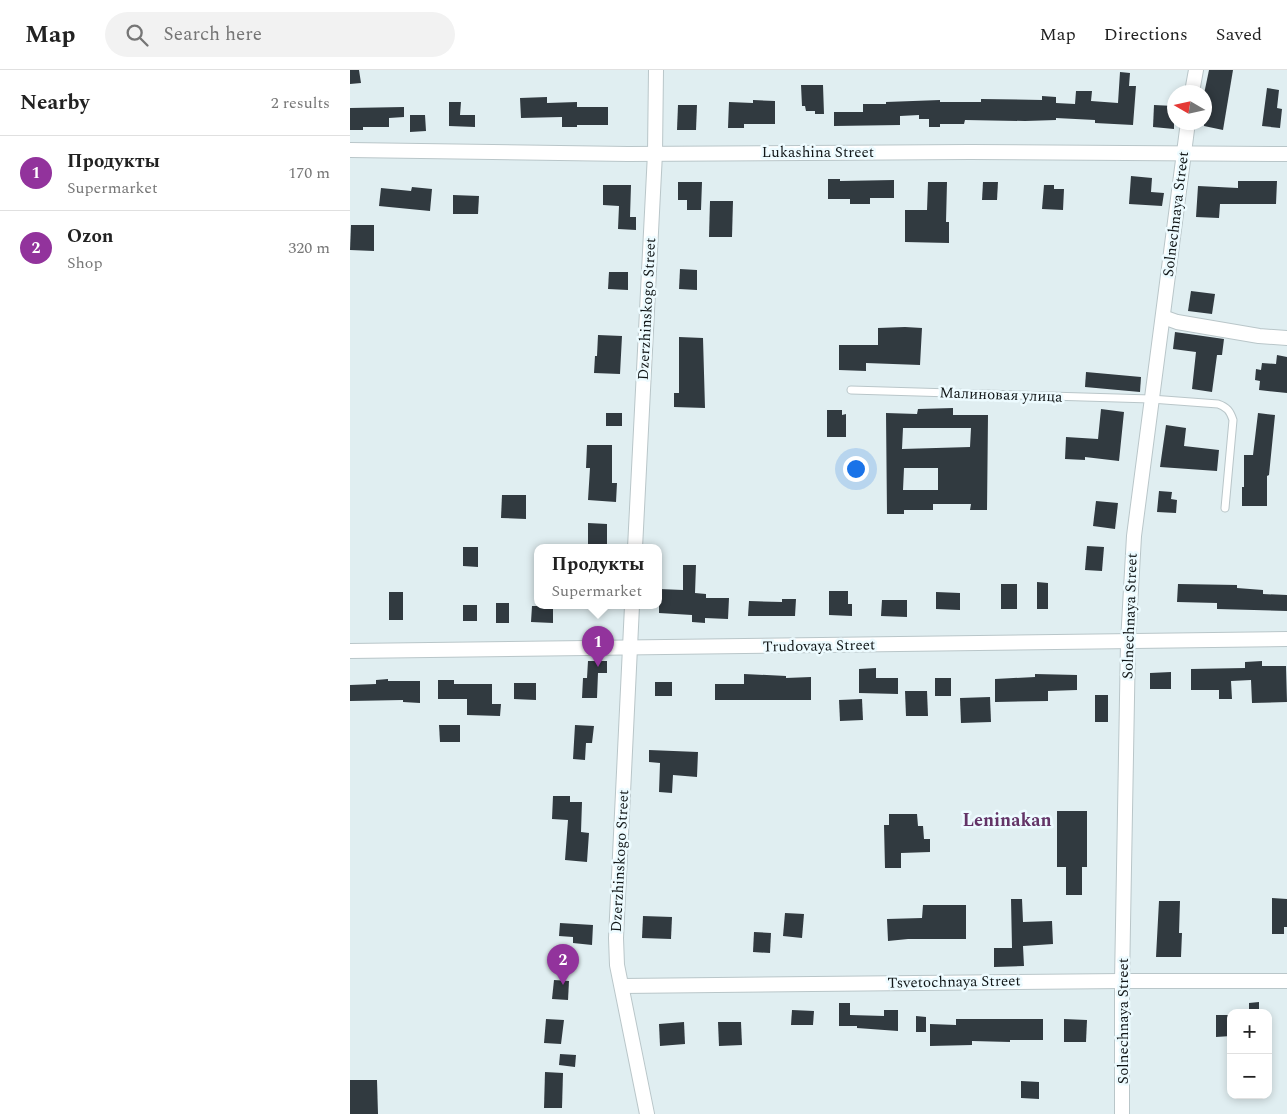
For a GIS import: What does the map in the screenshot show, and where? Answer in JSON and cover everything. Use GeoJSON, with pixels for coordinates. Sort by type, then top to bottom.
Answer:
{"type":"FeatureCollection","features":[{"type":"Feature","properties":{"kind":"street","name":"Dzerzhinskogo Street"},"geometry":{"type":"LineString","coordinates":[[635,544],[655,153],[656,70]]}},
{"type":"Feature","properties":{"kind":"street"},"geometry":{"type":"LineString","coordinates":[[1193,85],[1196,70]]}},
{"type":"Feature","properties":{"kind":"street","name":"Solnechnaya Street"},"geometry":{"type":"LineString","coordinates":[[1122,1114],[1122,981],[1128,642],[1134,536],[1187,130]]}},
{"type":"Feature","properties":{"kind":"street","name":"Lukashina Street"},"geometry":{"type":"LineString","coordinates":[[350,150],[655,153],[1287,154]]}},
{"type":"Feature","properties":{"kind":"street"},"geometry":{"type":"LineString","coordinates":[[1163,317],[1186,324],[1258,336],[1287,338]]}},
{"type":"Feature","properties":{"kind":"street","name":"Dzerzhinskogo Street"},"geometry":{"type":"LineString","coordinates":[[632,609],[616,938],[618,965],[647,1114]]}},
{"type":"Feature","properties":{"kind":"street","name":"Trudovaya Street"},"geometry":{"type":"LineString","coordinates":[[350,651],[1287,639]]}},
{"type":"Feature","properties":{"kind":"street","name":"Tsvetochnaya Street"},"geometry":{"type":"LineString","coordinates":[[622,986],[1287,981]]}},
{"type":"Feature","properties":{"kind":"lane","name":"Малиновая улица"},"geometry":{"type":"LineString","coordinates":[[851,390],[1152,399],[1218,404],[1226,407],[1231,412],[1233,420],[1225,508]]}},
{"type":"Feature","properties":{"kind":"building"},"geometry":{"type":"Polygon","coordinates":[[[350,70],[359,70],[361,83],[350,84],[350,70]]]}},
{"type":"Feature","properties":{"kind":"building"},"geometry":{"type":"Polygon","coordinates":[[[1209,70],[1233,70],[1223,130],[1212,128],[1212,85],[1206,85],[1209,70]]]}},
{"type":"Feature","properties":{"kind":"building"},"geometry":{"type":"Polygon","coordinates":[[[1120,72],[1130,73],[1129,86],[1136,86],[1133,125],[1095,123],[1095,120],[1056,118],[1056,120],[1025,121],[965,120],[964,124],[940,124],[940,127],[929,127],[929,119],[919,119],[919,115],[900,116],[900,125],[834,126],[834,112],[863,112],[863,104],[886,104],[886,102],[940,100],[940,102],[981,102],[981,99],[1042,100],[1042,96],[1056,97],[1056,103],[1075,104],[1076,91],[1092,91],[1091,101],[1118,103],[1120,72]]]}},
{"type":"Feature","properties":{"kind":"building"},"geometry":{"type":"Polygon","coordinates":[[[801,85],[823,85],[824,114],[806,111],[805,106],[802,106],[801,85]]]}},
{"type":"Feature","properties":{"kind":"building"},"geometry":{"type":"Polygon","coordinates":[[[1267,88],[1279,90],[1277,108],[1282,109],[1280,128],[1262,126],[1267,88]]]}},
{"type":"Feature","properties":{"kind":"building"},"geometry":{"type":"Polygon","coordinates":[[[547,97],[547,103],[577,102],[577,107],[608,107],[608,125],[562,127],[562,117],[521,118],[520,98],[547,97]]]}},
{"type":"Feature","properties":{"kind":"building"},"geometry":{"type":"Polygon","coordinates":[[[753,100],[775,101],[775,124],[744,124],[744,128],[728,128],[729,102],[753,103],[753,100]]]}},
{"type":"Feature","properties":{"kind":"building"},"geometry":{"type":"Polygon","coordinates":[[[449,102],[461,102],[460,115],[475,115],[475,127],[449,126],[449,102]]]}},
{"type":"Feature","properties":{"kind":"building"},"geometry":{"type":"Polygon","coordinates":[[[678,105],[697,105],[696,130],[677,130],[678,105]]]}},
{"type":"Feature","properties":{"kind":"building"},"geometry":{"type":"Polygon","coordinates":[[[1154,105],[1167,106],[1167,128],[1153,127],[1154,105]]]}},
{"type":"Feature","properties":{"kind":"building"},"geometry":{"type":"Polygon","coordinates":[[[404,107],[404,117],[389,118],[389,127],[363,127],[363,130],[350,130],[350,108],[404,107]]]}},
{"type":"Feature","properties":{"kind":"building"},"geometry":{"type":"Polygon","coordinates":[[[410,115],[425,115],[426,131],[410,132],[410,115]]]}},
{"type":"Feature","properties":{"kind":"building"},"geometry":{"type":"Polygon","coordinates":[[[1131,176],[1152,178],[1151,192],[1164,193],[1162,206],[1129,204],[1131,176]]]}},
{"type":"Feature","properties":{"kind":"building"},"geometry":{"type":"Polygon","coordinates":[[[828,179],[840,179],[840,181],[894,180],[894,198],[870,198],[870,204],[850,204],[850,199],[828,199],[828,179]]]}},
{"type":"Feature","properties":{"kind":"building"},"geometry":{"type":"Polygon","coordinates":[[[1238,181],[1277,181],[1276,204],[1220,204],[1219,218],[1196,217],[1198,186],[1238,188],[1238,181]]]}},
{"type":"Feature","properties":{"kind":"building"},"geometry":{"type":"Polygon","coordinates":[[[678,182],[702,182],[701,210],[687,210],[687,200],[678,200],[678,182]]]}},
{"type":"Feature","properties":{"kind":"building"},"geometry":{"type":"Polygon","coordinates":[[[928,182],[947,182],[946,222],[949,222],[949,243],[905,242],[905,210],[927,210],[928,182]]]}},
{"type":"Feature","properties":{"kind":"building"},"geometry":{"type":"Polygon","coordinates":[[[983,182],[998,182],[997,200],[982,200],[983,182]]]}},
{"type":"Feature","properties":{"kind":"building"},"geometry":{"type":"Polygon","coordinates":[[[603,185],[631,185],[630,217],[636,217],[636,230],[618,229],[619,206],[603,205],[603,185]]]}},
{"type":"Feature","properties":{"kind":"building"},"geometry":{"type":"Polygon","coordinates":[[[1044,185],[1054,185],[1054,189],[1064,189],[1063,210],[1042,209],[1044,185]]]}},
{"type":"Feature","properties":{"kind":"building"},"geometry":{"type":"Polygon","coordinates":[[[412,187],[432,189],[430,211],[379,206],[381,188],[411,191],[412,187]]]}},
{"type":"Feature","properties":{"kind":"building"},"geometry":{"type":"Polygon","coordinates":[[[453,195],[479,196],[478,214],[453,214],[453,195]]]}},
{"type":"Feature","properties":{"kind":"building"},"geometry":{"type":"Polygon","coordinates":[[[710,201],[733,201],[732,237],[709,237],[710,201]]]}},
{"type":"Feature","properties":{"kind":"building"},"geometry":{"type":"Polygon","coordinates":[[[351,225],[374,225],[374,251],[350,250],[351,225]]]}},
{"type":"Feature","properties":{"kind":"building"},"geometry":{"type":"Polygon","coordinates":[[[680,269],[697,270],[697,290],[679,289],[680,269]]]}},
{"type":"Feature","properties":{"kind":"building"},"geometry":{"type":"Polygon","coordinates":[[[609,272],[628,272],[628,290],[608,289],[609,272]]]}},
{"type":"Feature","properties":{"kind":"building"},"geometry":{"type":"Polygon","coordinates":[[[1191,291],[1215,294],[1212,314],[1188,311],[1191,291]]]}},
{"type":"Feature","properties":{"kind":"building"},"geometry":{"type":"Polygon","coordinates":[[[878,328],[922,328],[920,365],[866,363],[866,371],[839,370],[839,345],[878,345],[878,328]]]}},
{"type":"Feature","properties":{"kind":"building"},"geometry":{"type":"Polygon","coordinates":[[[1175,332],[1224,339],[1222,355],[1217,355],[1212,392],[1192,389],[1196,352],[1173,349],[1175,332]]]}},
{"type":"Feature","properties":{"kind":"building"},"geometry":{"type":"Polygon","coordinates":[[[598,335],[622,336],[620,374],[594,373],[598,335]]]}},
{"type":"Feature","properties":{"kind":"building"},"geometry":{"type":"Polygon","coordinates":[[[679,337],[703,338],[705,408],[674,407],[674,393],[679,393],[679,337]]]}},
{"type":"Feature","properties":{"kind":"building"},"geometry":{"type":"Polygon","coordinates":[[[1277,355],[1287,357],[1287,393],[1259,390],[1260,381],[1255,380],[1256,369],[1261,370],[1262,363],[1276,364],[1277,355]]]}},
{"type":"Feature","properties":{"kind":"building"},"geometry":{"type":"Polygon","coordinates":[[[1086,372],[1141,377],[1140,392],[1085,387],[1086,372]]]}},
{"type":"Feature","properties":{"kind":"building"},"geometry":{"type":"Polygon","coordinates":[[[953,408],[953,415],[988,415],[987,510],[970,510],[971,504],[933,504],[933,510],[904,510],[904,514],[887,514],[886,413],[917,414],[918,409],[953,408]],[[903,428],[902,449],[970,447],[971,428],[903,428]],[[904,468],[903,490],[938,490],[938,468],[904,468]]]}},
{"type":"Feature","properties":{"kind":"building"},"geometry":{"type":"Polygon","coordinates":[[[1101,409],[1124,412],[1119,461],[1085,457],[1085,460],[1065,459],[1066,437],[1098,439],[1101,409]]]}},
{"type":"Feature","properties":{"kind":"building"},"geometry":{"type":"Polygon","coordinates":[[[827,410],[842,410],[842,415],[846,414],[846,437],[827,437],[827,410]]]}},
{"type":"Feature","properties":{"kind":"building"},"geometry":{"type":"Polygon","coordinates":[[[606,413],[622,413],[622,426],[606,426],[606,413]]]}},
{"type":"Feature","properties":{"kind":"building"},"geometry":{"type":"Polygon","coordinates":[[[1258,413],[1275,415],[1269,475],[1267,476],[1267,506],[1242,506],[1244,455],[1253,455],[1258,413]]]}},
{"type":"Feature","properties":{"kind":"building"},"geometry":{"type":"Polygon","coordinates":[[[1166,425],[1186,428],[1184,446],[1219,450],[1217,471],[1160,467],[1166,425]]]}},
{"type":"Feature","properties":{"kind":"building"},"geometry":{"type":"Polygon","coordinates":[[[587,445],[612,445],[612,483],[617,483],[616,502],[588,500],[590,468],[586,468],[587,445]]]}},
{"type":"Feature","properties":{"kind":"building"},"geometry":{"type":"Polygon","coordinates":[[[1159,491],[1172,492],[1171,499],[1177,500],[1176,513],[1157,512],[1159,491]]]}},
{"type":"Feature","properties":{"kind":"building"},"geometry":{"type":"Polygon","coordinates":[[[502,495],[526,495],[526,519],[501,518],[502,495]]]}},
{"type":"Feature","properties":{"kind":"building"},"geometry":{"type":"Polygon","coordinates":[[[1096,501],[1118,503],[1115,529],[1093,526],[1096,501]]]}},
{"type":"Feature","properties":{"kind":"building"},"geometry":{"type":"Polygon","coordinates":[[[588,523],[607,524],[607,544],[588,544],[588,523]]]}},
{"type":"Feature","properties":{"kind":"building"},"geometry":{"type":"Polygon","coordinates":[[[1087,546],[1104,547],[1102,571],[1085,570],[1087,546]]]}},
{"type":"Feature","properties":{"kind":"building"},"geometry":{"type":"Polygon","coordinates":[[[463,547],[478,547],[478,567],[463,566],[463,547]]]}},
{"type":"Feature","properties":{"kind":"building"},"geometry":{"type":"Polygon","coordinates":[[[683,565],[696,565],[695,593],[706,594],[706,598],[729,598],[728,619],[705,618],[705,623],[692,622],[692,615],[659,613],[659,609],[662,609],[662,589],[683,590],[683,565]]]}},
{"type":"Feature","properties":{"kind":"building"},"geometry":{"type":"Polygon","coordinates":[[[1037,582],[1048,583],[1048,609],[1037,609],[1037,582]]]}},
{"type":"Feature","properties":{"kind":"building"},"geometry":{"type":"Polygon","coordinates":[[[1001,584],[1017,584],[1017,609],[1001,609],[1001,584]]]}},
{"type":"Feature","properties":{"kind":"building"},"geometry":{"type":"Polygon","coordinates":[[[1178,584],[1237,585],[1237,588],[1263,590],[1263,594],[1287,595],[1287,611],[1217,609],[1217,603],[1177,602],[1178,584]]]}},
{"type":"Feature","properties":{"kind":"building"},"geometry":{"type":"Polygon","coordinates":[[[829,591],[848,591],[848,604],[852,604],[852,616],[829,615],[829,591]]]}},
{"type":"Feature","properties":{"kind":"building"},"geometry":{"type":"Polygon","coordinates":[[[389,592],[403,592],[403,620],[389,620],[389,592]]]}},
{"type":"Feature","properties":{"kind":"building"},"geometry":{"type":"Polygon","coordinates":[[[936,592],[960,593],[960,610],[936,609],[936,592]]]}},
{"type":"Feature","properties":{"kind":"building"},"geometry":{"type":"Polygon","coordinates":[[[782,599],[796,599],[795,616],[748,616],[749,601],[782,602],[782,599]]]}},
{"type":"Feature","properties":{"kind":"building"},"geometry":{"type":"Polygon","coordinates":[[[882,600],[907,600],[907,617],[881,616],[882,600]]]}},
{"type":"Feature","properties":{"kind":"building"},"geometry":{"type":"Polygon","coordinates":[[[496,603],[509,603],[509,623],[496,623],[496,603]]]}},
{"type":"Feature","properties":{"kind":"building"},"geometry":{"type":"Polygon","coordinates":[[[463,605],[477,605],[477,621],[463,621],[463,605]]]}},
{"type":"Feature","properties":{"kind":"building"},"geometry":{"type":"Polygon","coordinates":[[[532,606],[534,606],[534,609],[553,609],[553,623],[531,622],[532,606]]]}},
{"type":"Feature","properties":{"kind":"building"},"geometry":{"type":"Polygon","coordinates":[[[588,661],[607,661],[607,673],[598,673],[597,698],[582,698],[583,678],[587,678],[588,661]]]}},
{"type":"Feature","properties":{"kind":"building"},"geometry":{"type":"Polygon","coordinates":[[[1262,661],[1262,666],[1286,666],[1287,702],[1252,703],[1251,680],[1231,681],[1232,699],[1219,699],[1219,690],[1191,690],[1191,669],[1245,668],[1245,662],[1262,661]]]}},
{"type":"Feature","properties":{"kind":"building"},"geometry":{"type":"Polygon","coordinates":[[[876,668],[876,678],[898,678],[898,694],[859,693],[859,669],[876,668]]]}},
{"type":"Feature","properties":{"kind":"building"},"geometry":{"type":"Polygon","coordinates":[[[1171,672],[1171,689],[1150,689],[1150,673],[1171,672]]]}},
{"type":"Feature","properties":{"kind":"building"},"geometry":{"type":"Polygon","coordinates":[[[744,674],[786,676],[786,678],[811,677],[811,700],[715,700],[715,684],[744,684],[744,674]]]}},
{"type":"Feature","properties":{"kind":"building"},"geometry":{"type":"Polygon","coordinates":[[[1035,674],[1077,675],[1077,690],[1048,691],[1048,701],[995,702],[995,679],[1035,677],[1035,674]]]}},
{"type":"Feature","properties":{"kind":"building"},"geometry":{"type":"Polygon","coordinates":[[[935,678],[951,678],[951,696],[935,696],[935,678]]]}},
{"type":"Feature","properties":{"kind":"building"},"geometry":{"type":"Polygon","coordinates":[[[388,679],[388,681],[420,681],[420,703],[403,702],[403,700],[350,701],[350,685],[376,684],[376,680],[388,679]]]}},
{"type":"Feature","properties":{"kind":"building"},"geometry":{"type":"Polygon","coordinates":[[[438,680],[454,680],[454,684],[492,684],[492,704],[501,704],[500,716],[467,715],[467,699],[438,699],[438,680]]]}},
{"type":"Feature","properties":{"kind":"building"},"geometry":{"type":"Polygon","coordinates":[[[655,682],[672,682],[672,696],[655,696],[655,682]]]}},
{"type":"Feature","properties":{"kind":"building"},"geometry":{"type":"Polygon","coordinates":[[[514,683],[536,683],[536,700],[514,699],[514,683]]]}},
{"type":"Feature","properties":{"kind":"building"},"geometry":{"type":"Polygon","coordinates":[[[905,691],[927,691],[928,716],[906,716],[905,691]]]}},
{"type":"Feature","properties":{"kind":"building"},"geometry":{"type":"Polygon","coordinates":[[[1095,695],[1108,695],[1108,722],[1095,722],[1095,695]]]}},
{"type":"Feature","properties":{"kind":"building"},"geometry":{"type":"Polygon","coordinates":[[[990,697],[991,722],[961,723],[960,698],[990,697]]]}},
{"type":"Feature","properties":{"kind":"building"},"geometry":{"type":"Polygon","coordinates":[[[862,699],[863,720],[840,721],[839,700],[862,699]]]}},
{"type":"Feature","properties":{"kind":"building"},"geometry":{"type":"Polygon","coordinates":[[[439,725],[460,725],[460,742],[440,742],[439,725]]]}},
{"type":"Feature","properties":{"kind":"building"},"geometry":{"type":"Polygon","coordinates":[[[575,725],[594,726],[592,743],[586,743],[585,760],[573,759],[575,725]]]}},
{"type":"Feature","properties":{"kind":"building"},"geometry":{"type":"Polygon","coordinates":[[[649,750],[698,752],[697,777],[673,775],[672,793],[659,792],[660,763],[649,762],[649,750]]]}},
{"type":"Feature","properties":{"kind":"building"},"geometry":{"type":"Polygon","coordinates":[[[553,796],[570,796],[570,802],[582,802],[581,832],[589,833],[587,862],[565,860],[568,820],[552,819],[553,796]]]}},
{"type":"Feature","properties":{"kind":"building"},"geometry":{"type":"Polygon","coordinates":[[[1057,811],[1087,811],[1087,867],[1082,867],[1082,895],[1066,895],[1066,867],[1057,867],[1057,811]]]}},
{"type":"Feature","properties":{"kind":"building"},"geometry":{"type":"Polygon","coordinates":[[[889,814],[917,814],[918,826],[923,826],[924,839],[930,839],[930,852],[901,853],[901,868],[885,868],[884,825],[889,825],[889,814]]]}},
{"type":"Feature","properties":{"kind":"building"},"geometry":{"type":"Polygon","coordinates":[[[1272,898],[1287,899],[1287,927],[1284,927],[1284,934],[1272,934],[1272,898]]]}},
{"type":"Feature","properties":{"kind":"building"},"geometry":{"type":"Polygon","coordinates":[[[1011,899],[1022,899],[1023,922],[1052,921],[1053,944],[1023,946],[1024,966],[994,967],[994,948],[1012,948],[1011,899]]]}},
{"type":"Feature","properties":{"kind":"building"},"geometry":{"type":"Polygon","coordinates":[[[1159,901],[1180,901],[1179,933],[1182,933],[1181,957],[1156,957],[1159,901]]]}},
{"type":"Feature","properties":{"kind":"building"},"geometry":{"type":"Polygon","coordinates":[[[923,905],[966,905],[966,939],[888,941],[887,919],[922,918],[923,905]]]}},
{"type":"Feature","properties":{"kind":"building"},"geometry":{"type":"Polygon","coordinates":[[[785,913],[804,914],[802,938],[783,936],[785,913]]]}},
{"type":"Feature","properties":{"kind":"building"},"geometry":{"type":"Polygon","coordinates":[[[643,916],[672,917],[671,939],[642,938],[643,916]]]}},
{"type":"Feature","properties":{"kind":"building"},"geometry":{"type":"Polygon","coordinates":[[[560,923],[593,925],[592,945],[573,943],[573,937],[559,936],[560,923]]]}},
{"type":"Feature","properties":{"kind":"building"},"geometry":{"type":"Polygon","coordinates":[[[754,932],[771,933],[770,953],[753,952],[754,932]]]}},
{"type":"Feature","properties":{"kind":"building"},"geometry":{"type":"Polygon","coordinates":[[[554,980],[569,981],[568,1000],[552,999],[554,980]]]}},
{"type":"Feature","properties":{"kind":"building"},"geometry":{"type":"Polygon","coordinates":[[[1259,1002],[1259,1009],[1249,1009],[1249,1003],[1259,1002]]]}},
{"type":"Feature","properties":{"kind":"building"},"geometry":{"type":"Polygon","coordinates":[[[839,1003],[850,1003],[850,1015],[884,1016],[884,1010],[898,1010],[898,1031],[857,1028],[857,1026],[839,1026],[839,1003]]]}},
{"type":"Feature","properties":{"kind":"building"},"geometry":{"type":"Polygon","coordinates":[[[792,1010],[814,1011],[813,1025],[791,1025],[792,1010]]]}},
{"type":"Feature","properties":{"kind":"building"},"geometry":{"type":"Polygon","coordinates":[[[1216,1015],[1227,1015],[1227,1036],[1216,1037],[1216,1015]]]}},
{"type":"Feature","properties":{"kind":"building"},"geometry":{"type":"Polygon","coordinates":[[[916,1016],[926,1017],[926,1032],[916,1032],[916,1016]]]}},
{"type":"Feature","properties":{"kind":"building"},"geometry":{"type":"Polygon","coordinates":[[[546,1019],[564,1020],[561,1044],[544,1043],[546,1019]]]}},
{"type":"Feature","properties":{"kind":"building"},"geometry":{"type":"Polygon","coordinates":[[[956,1019],[1043,1019],[1043,1040],[1010,1040],[1010,1042],[972,1041],[972,1045],[930,1046],[930,1024],[956,1025],[956,1019]]]}},
{"type":"Feature","properties":{"kind":"building"},"geometry":{"type":"Polygon","coordinates":[[[1064,1019],[1087,1020],[1086,1042],[1064,1042],[1064,1019]]]}},
{"type":"Feature","properties":{"kind":"building"},"geometry":{"type":"Polygon","coordinates":[[[684,1022],[685,1044],[660,1046],[659,1024],[684,1022]]]}},
{"type":"Feature","properties":{"kind":"building"},"geometry":{"type":"Polygon","coordinates":[[[718,1022],[741,1022],[742,1045],[719,1046],[718,1022]]]}},
{"type":"Feature","properties":{"kind":"building"},"geometry":{"type":"Polygon","coordinates":[[[560,1054],[576,1055],[575,1067],[559,1065],[560,1054]]]}},
{"type":"Feature","properties":{"kind":"building"},"geometry":{"type":"Polygon","coordinates":[[[545,1072],[563,1073],[562,1108],[544,1108],[545,1072]]]}},
{"type":"Feature","properties":{"kind":"building"},"geometry":{"type":"Polygon","coordinates":[[[350,1080],[377,1080],[378,1114],[350,1114],[350,1080]]]}},
{"type":"Feature","properties":{"kind":"building"},"geometry":{"type":"Polygon","coordinates":[[[1021,1081],[1039,1082],[1039,1099],[1021,1098],[1021,1081]]]}},
{"type":"Feature","properties":{"kind":"place","name":"Продукты"},"geometry":{"type":"Point","coordinates":[598,667]}},
{"type":"Feature","properties":{"kind":"place","name":"Ozon"},"geometry":{"type":"Point","coordinates":[563,985]}},
{"type":"Feature","properties":{"kind":"district","name":"Leninakan"},"geometry":{"type":"Point","coordinates":[1007,820]}}]}
